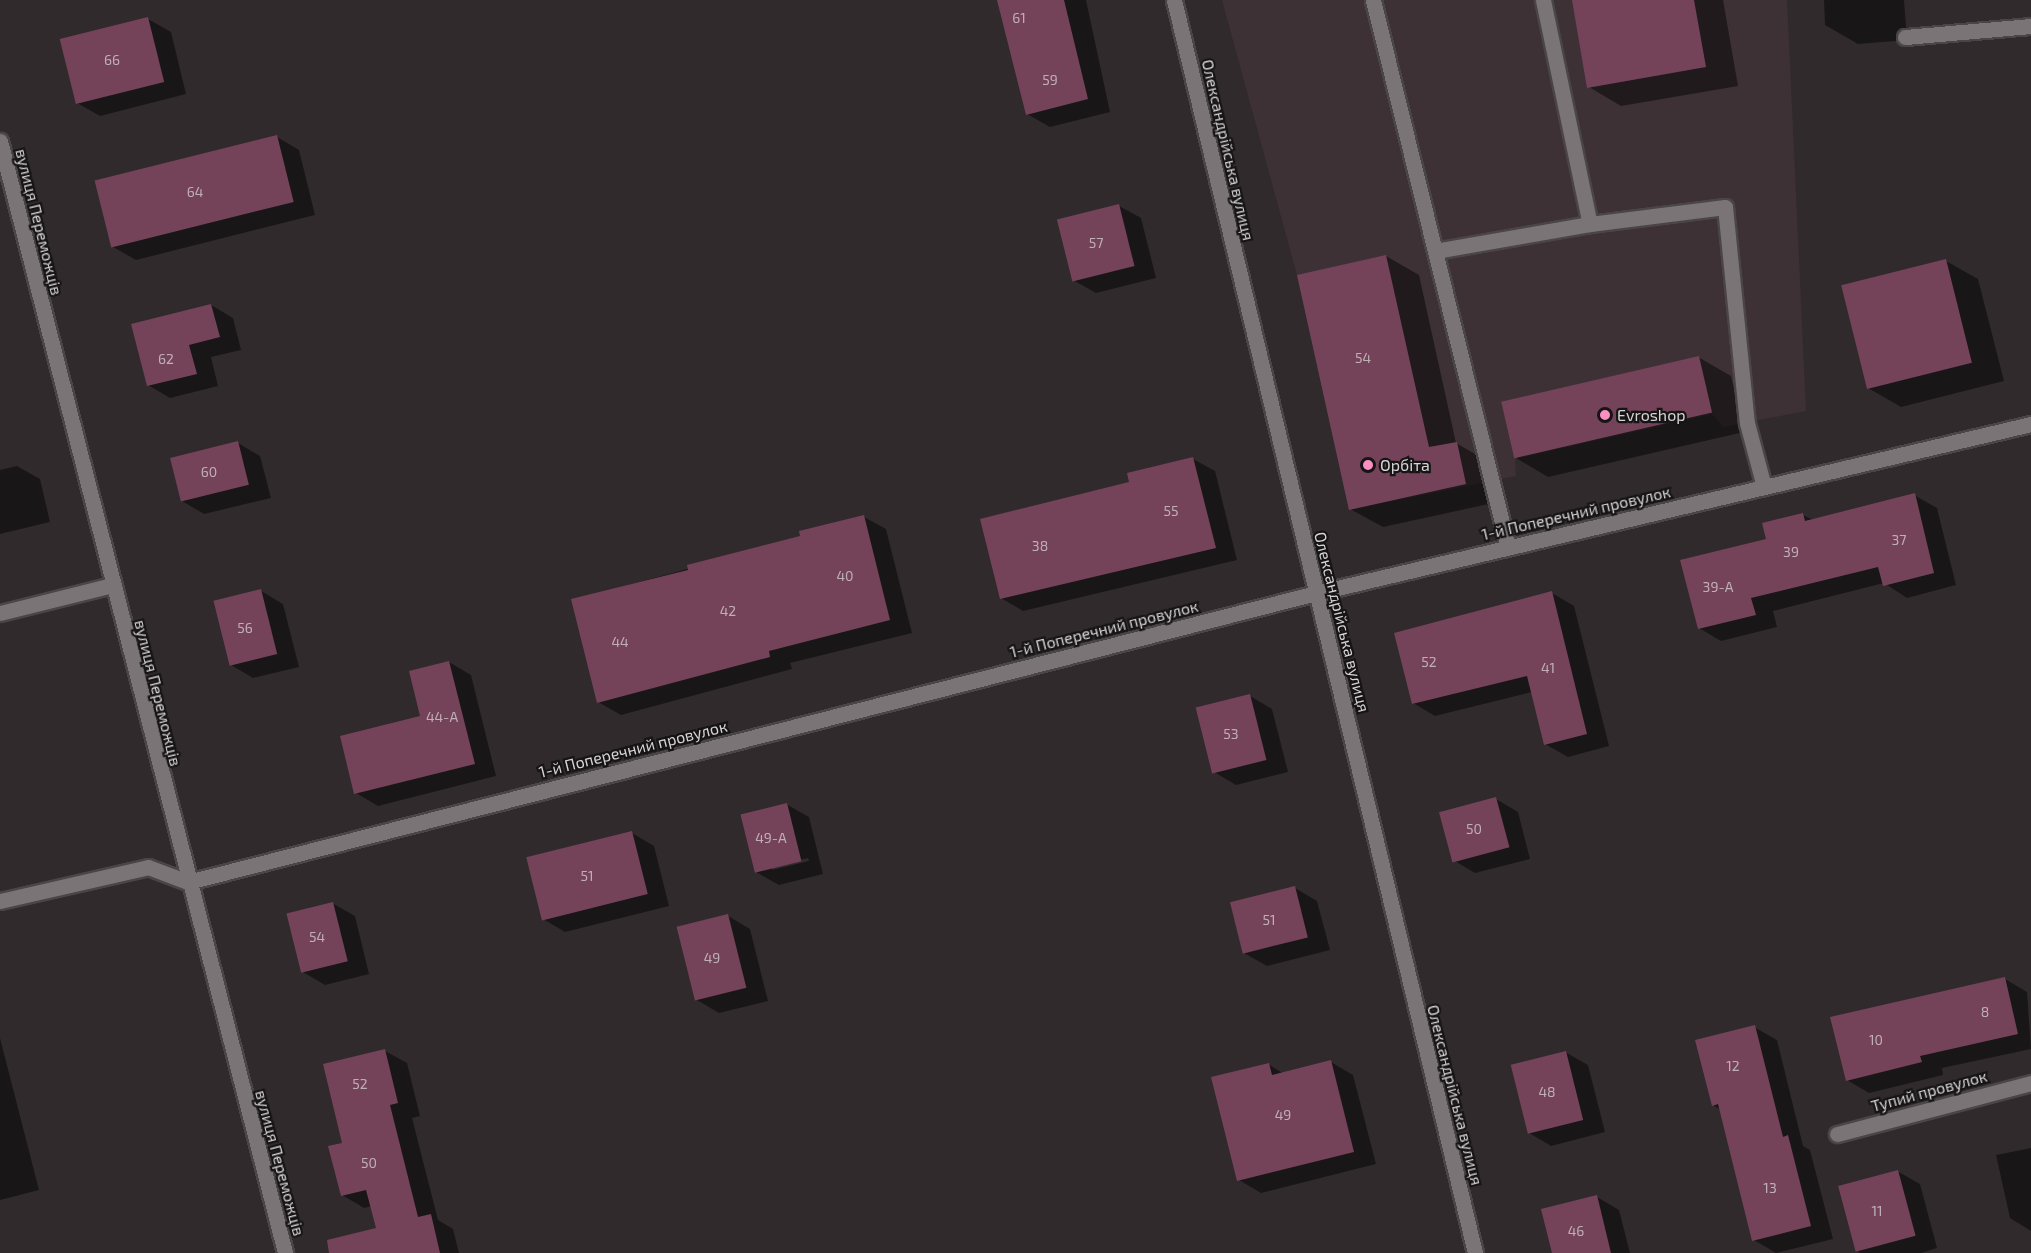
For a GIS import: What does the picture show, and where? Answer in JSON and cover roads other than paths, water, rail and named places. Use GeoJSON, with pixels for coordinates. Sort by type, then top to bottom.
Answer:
{"type":"FeatureCollection","features":[{"type":"Feature","properties":{"kind":"street","name":"Олександрійська вулиця"},"geometry":{"type":"LineString","coordinates":[[1174,0],[1475,1253]]}},
{"type":"Feature","properties":{"kind":"street"},"geometry":{"type":"LineString","coordinates":[[1374,0],[1508,548]]}},
{"type":"Feature","properties":{"kind":"street"},"geometry":{"type":"LineString","coordinates":[[1543,0],[1590,224]]}},
{"type":"Feature","properties":{"kind":"street"},"geometry":{"type":"LineString","coordinates":[[1905,38],[2031,26]]}},
{"type":"Feature","properties":{"kind":"street","name":"вулиця Переможців"},"geometry":{"type":"LineString","coordinates":[[0,141],[188,882],[285,1253]]}},
{"type":"Feature","properties":{"kind":"street"},"geometry":{"type":"LineString","coordinates":[[1436,251],[1590,224],[1725,207],[1747,423],[1764,487]]}},
{"type":"Feature","properties":{"kind":"street","name":"1-й Поперечний провулок"},"geometry":{"type":"LineString","coordinates":[[188,882],[1316,593],[2031,424]]}},
{"type":"Feature","properties":{"kind":"street"},"geometry":{"type":"LineString","coordinates":[[0,613],[112,585]]}},
{"type":"Feature","properties":{"kind":"street"},"geometry":{"type":"LineString","coordinates":[[0,901],[148,867],[188,882]]}},
{"type":"Feature","properties":{"kind":"street","name":"Тупий провулок"},"geometry":{"type":"LineString","coordinates":[[1837,1134],[2031,1083]]}},
{"type":"Feature","properties":{"kind":"place","name":"Evroshop"},"geometry":{"type":"Point","coordinates":[1605,415]}},
{"type":"Feature","properties":{"kind":"place","name":"Орбіта"},"geometry":{"type":"Point","coordinates":[1368,465]}}]}
